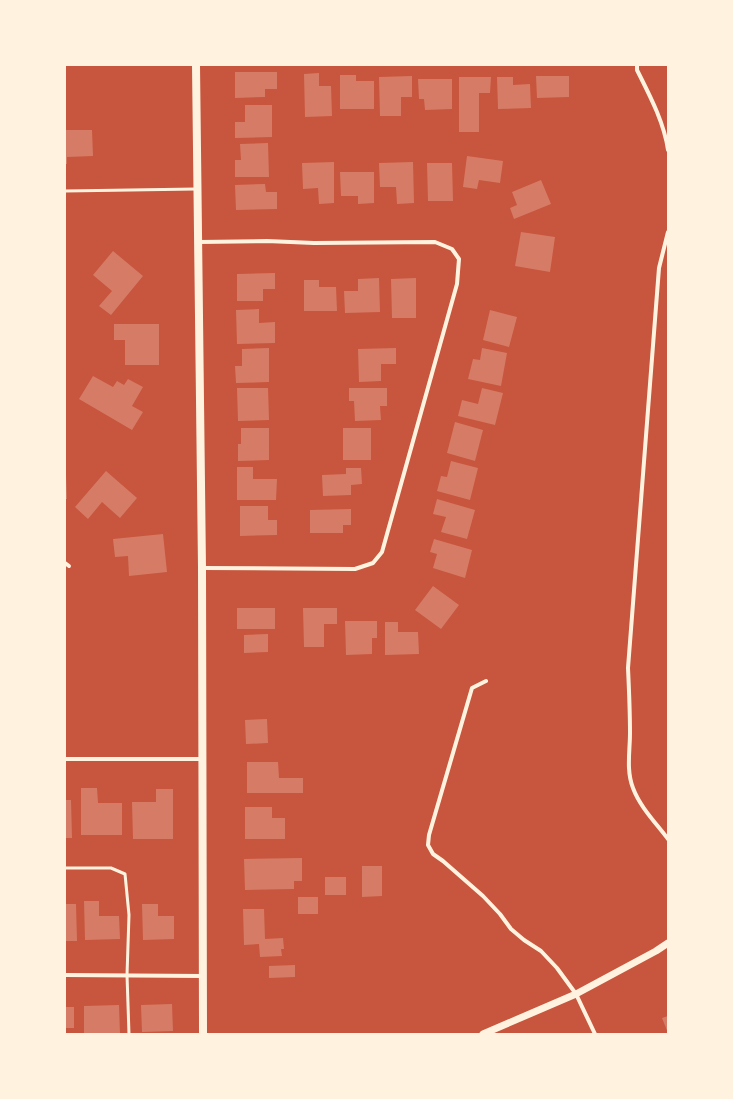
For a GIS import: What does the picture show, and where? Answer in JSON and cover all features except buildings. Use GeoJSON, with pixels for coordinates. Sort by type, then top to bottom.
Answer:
{"type":"FeatureCollection","features":[{"type":"Feature","properties":{"kind":"main road"},"geometry":{"type":"LineString","coordinates":[[196,65],[202,568],[203,1034]]}},
{"type":"Feature","properties":{"kind":"street"},"geometry":{"type":"LineString","coordinates":[[637,65],[637,70],[653,101],[667,142],[668,150]]}},
{"type":"Feature","properties":{"kind":"street"},"geometry":{"type":"LineString","coordinates":[[668,232],[660,268],[628,668],[630,734],[629,774],[633,788],[641,804],[668,838]]}},
{"type":"Feature","properties":{"kind":"street"},"geometry":{"type":"LineString","coordinates":[[199,242],[435,242],[452,248],[459,259],[457,284],[382,552],[376,560],[373,563],[354,569],[202,568]]}},
{"type":"Feature","properties":{"kind":"street"},"geometry":{"type":"LineString","coordinates":[[65,563],[69,566]]}},
{"type":"Feature","properties":{"kind":"street"},"geometry":{"type":"LineString","coordinates":[[486,681],[472,688],[429,835],[428,845],[433,854],[483,896],[500,914],[511,929],[541,951],[557,968],[576,994],[595,1034]]}},
{"type":"Feature","properties":{"kind":"street"},"geometry":{"type":"LineString","coordinates":[[65,759],[202,759]]}},
{"type":"Feature","properties":{"kind":"street"},"geometry":{"type":"LineString","coordinates":[[482,1034],[576,994],[668,943]]}},
{"type":"Feature","properties":{"kind":"street"},"geometry":{"type":"LineString","coordinates":[[65,975],[203,976]]}},
{"type":"Feature","properties":{"kind":"lane"},"geometry":{"type":"LineString","coordinates":[[65,191],[198,189]]}},
{"type":"Feature","properties":{"kind":"lane"},"geometry":{"type":"LineString","coordinates":[[65,868],[112,868],[125,874],[129,915],[127,975],[129,1034]]}}]}
